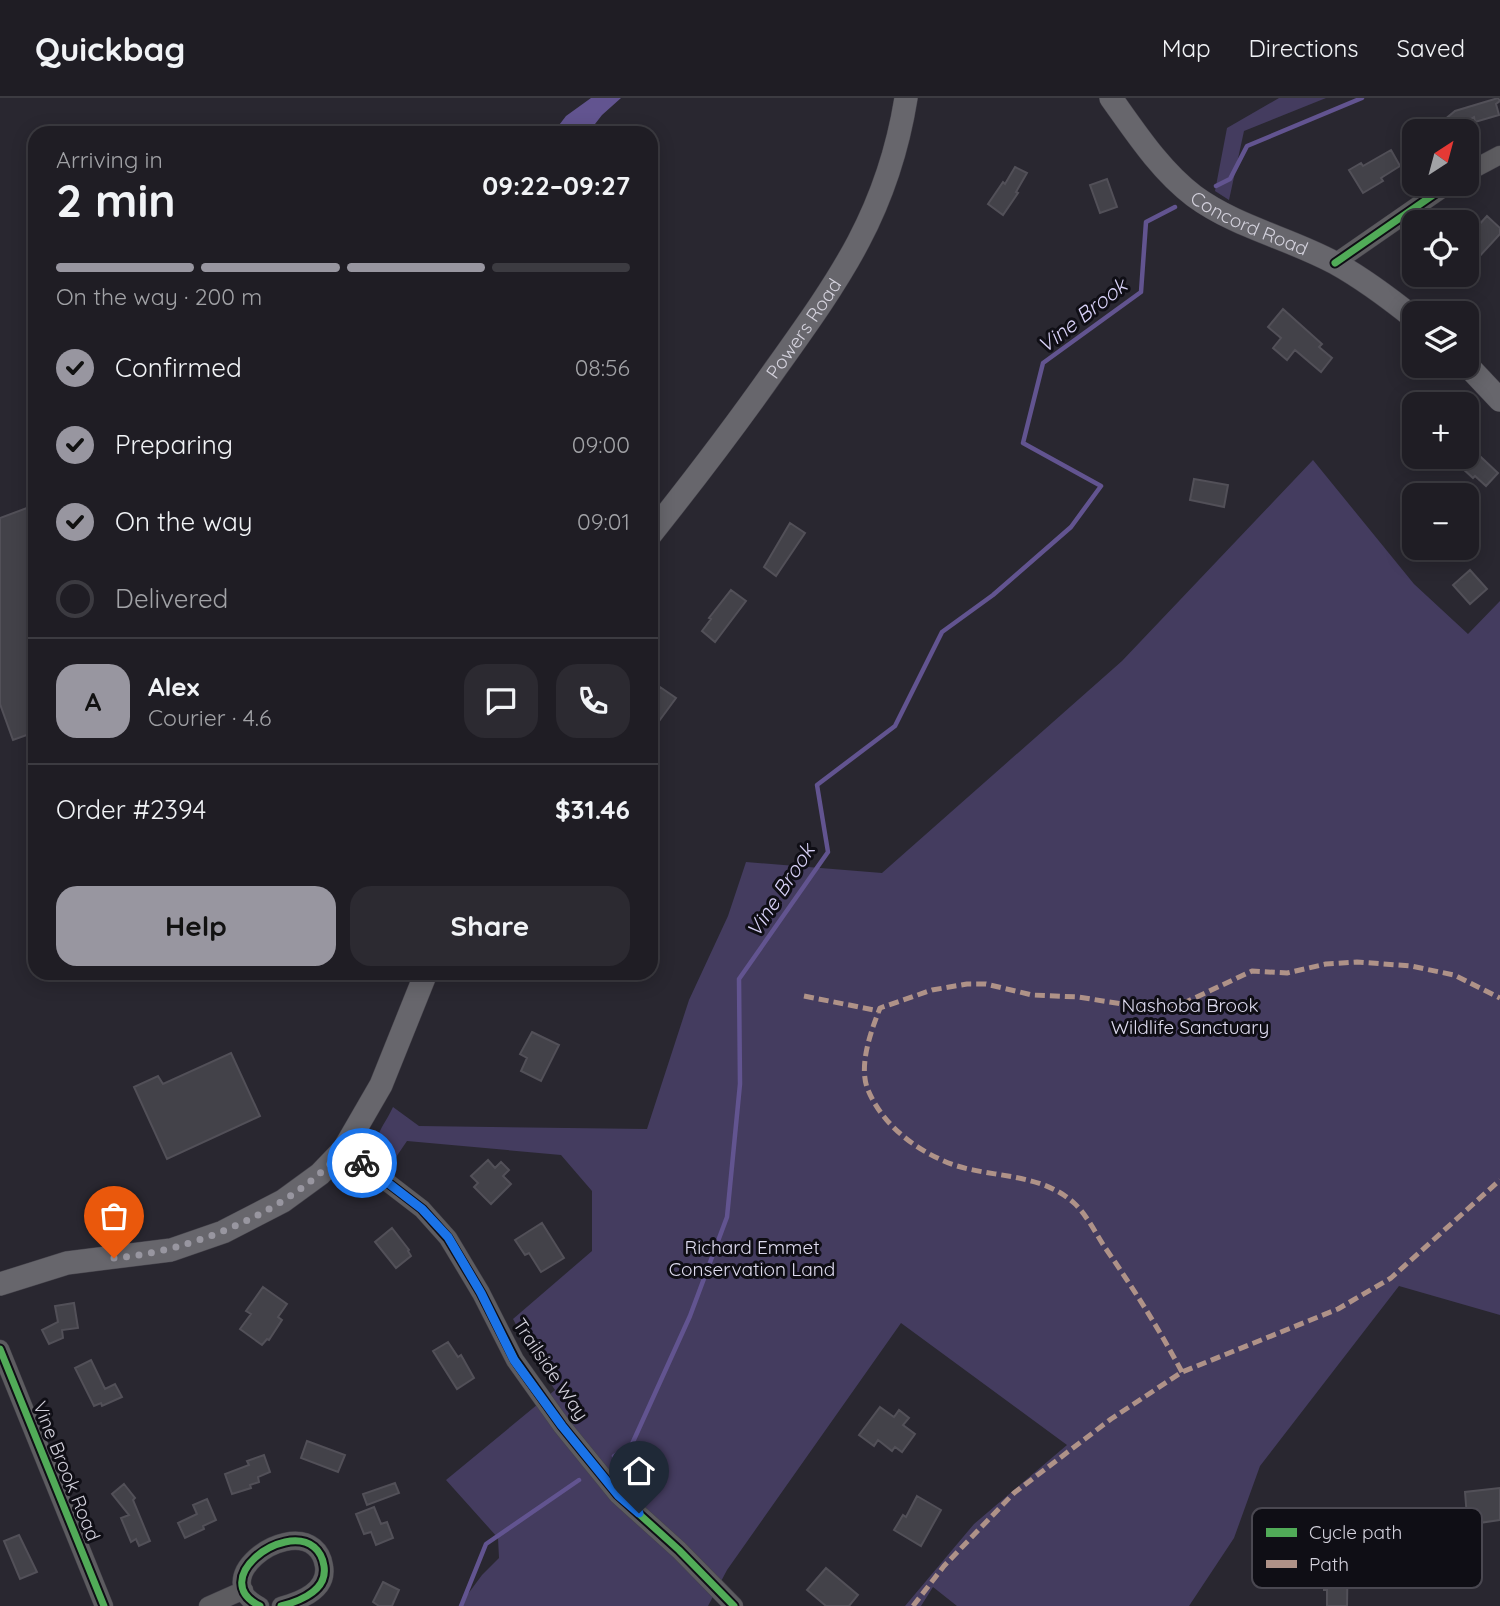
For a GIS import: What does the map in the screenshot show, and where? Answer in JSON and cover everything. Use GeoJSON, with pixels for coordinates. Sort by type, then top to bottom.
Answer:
{"type":"FeatureCollection","features":[{"type":"Feature","properties":{"kind":"main road","name":"Powers Road"},"geometry":{"type":"LineString","coordinates":[[658,525],[723,442],[846,268],[884,187],[900,138],[906,98]]}},
{"type":"Feature","properties":{"kind":"main road","name":"Concord Road"},"geometry":{"type":"LineString","coordinates":[[1111,98],[1142,143],[1168,173],[1194,195],[1213,208],[1335,263],[1402,310]]}},
{"type":"Feature","properties":{"kind":"main road"},"geometry":{"type":"LineString","coordinates":[[1479,378],[1500,400]]}},
{"type":"Feature","properties":{"kind":"main road"},"geometry":{"type":"LineString","coordinates":[[0,1284],[67,1263],[171,1250],[223,1232],[283,1201],[320,1174],[344,1149],[360,1124],[381,1085],[423,980]]}},
{"type":"Feature","properties":{"kind":"street"},"geometry":{"type":"LineString","coordinates":[[1479,166],[1500,155]]}},
{"type":"Feature","properties":{"kind":"street"},"geometry":{"type":"LineString","coordinates":[[1335,263],[1432,196]]}},
{"type":"Feature","properties":{"kind":"street","name":"Trailside Way"},"geometry":{"type":"LineString","coordinates":[[344,1149],[422,1209],[448,1237],[481,1293],[514,1360],[562,1426],[618,1495],[679,1550],[734,1606]]}},
{"type":"Feature","properties":{"kind":"street","name":"Vine Brook Road"},"geometry":{"type":"LineString","coordinates":[[0,1349],[104,1606]]}},
{"type":"Feature","properties":{"kind":"street"},"geometry":{"type":"LineString","coordinates":[[260,1606],[250,1600],[244,1591],[243,1574],[251,1559],[283,1543],[307,1543],[317,1550],[323,1560],[325,1571],[321,1583],[309,1595],[281,1606]]}},
{"type":"Feature","properties":{"kind":"street"},"geometry":{"type":"LineString","coordinates":[[208,1606],[244,1591]]}},
{"type":"Feature","properties":{"kind":"green space"},"geometry":{"type":"Polygon","coordinates":[[[1279,98],[1326,98],[1244,131],[1229,200],[1215,191],[1227,128],[1279,98]]]}},
{"type":"Feature","properties":{"kind":"green space","name":"Nashoba Brook Wildlife Sanctuary"},"geometry":{"type":"Polygon","coordinates":[[[1313,460],[1414,584],[1468,634],[1500,601],[1500,1315],[1399,1286],[1260,1466],[1234,1538],[1189,1606],[957,1606],[933,1587],[921,1606],[905,1606],[974,1524],[1067,1445],[901,1323],[727,1570],[708,1606],[459,1606],[482,1575],[499,1558],[498,1538],[446,1480],[555,1390],[513,1319],[592,1251],[592,1191],[561,1155],[407,1141],[392,1163],[384,1156],[377,1143],[380,1130],[393,1107],[419,1126],[647,1129],[689,1000],[728,916],[746,862],[882,873],[1122,661],[1313,460]]]}},
{"type":"Feature","properties":{"kind":"shaded area"},"geometry":{"type":"Polygon","coordinates":[[[591,98],[621,98],[593,126],[558,126],[566,116],[591,98]]]}},
{"type":"Feature","properties":{"kind":"building"},"geometry":{"type":"Polygon","coordinates":[[[1498,98],[1500,101],[1496,104],[1499,115],[1479,121],[1474,117],[1445,119],[1455,111],[1498,98]]]}},
{"type":"Feature","properties":{"kind":"building"},"geometry":{"type":"Polygon","coordinates":[[[1391,150],[1400,166],[1363,193],[1349,170],[1361,163],[1363,166],[1391,150]]]}},
{"type":"Feature","properties":{"kind":"building"},"geometry":{"type":"Polygon","coordinates":[[[1015,167],[1027,173],[1016,192],[1018,193],[1003,215],[988,204],[1015,167]]]}},
{"type":"Feature","properties":{"kind":"building"},"geometry":{"type":"Polygon","coordinates":[[[1107,179],[1117,207],[1100,213],[1090,185],[1107,179]]]}},
{"type":"Feature","properties":{"kind":"building"},"geometry":{"type":"Polygon","coordinates":[[[1487,216],[1500,228],[1500,234],[1479,257],[1479,225],[1487,216]]]}},
{"type":"Feature","properties":{"kind":"building"},"geometry":{"type":"Polygon","coordinates":[[[1283,309],[1322,344],[1319,347],[1332,358],[1321,372],[1295,350],[1287,360],[1273,348],[1281,338],[1268,327],[1283,309]]]}},
{"type":"Feature","properties":{"kind":"building"},"geometry":{"type":"Polygon","coordinates":[[[1479,455],[1498,473],[1486,486],[1475,476],[1473,478],[1463,469],[1479,469],[1479,455]]]}},
{"type":"Feature","properties":{"kind":"building"},"geometry":{"type":"Polygon","coordinates":[[[1194,479],[1228,485],[1224,507],[1190,500],[1194,479]]]}},
{"type":"Feature","properties":{"kind":"building"},"geometry":{"type":"Polygon","coordinates":[[[28,508],[28,735],[13,740],[0,704],[0,518],[28,508]]]}},
{"type":"Feature","properties":{"kind":"building"},"geometry":{"type":"Polygon","coordinates":[[[790,523],[805,533],[776,576],[764,567],[790,523]]]}},
{"type":"Feature","properties":{"kind":"building"},"geometry":{"type":"Polygon","coordinates":[[[1470,570],[1487,589],[1470,604],[1453,585],[1470,570]]]}},
{"type":"Feature","properties":{"kind":"building"},"geometry":{"type":"Polygon","coordinates":[[[731,590],[746,601],[715,642],[702,631],[731,590]]]}},
{"type":"Feature","properties":{"kind":"building"},"geometry":{"type":"Polygon","coordinates":[[[660,687],[676,698],[658,722],[660,687]]]}},
{"type":"Feature","properties":{"kind":"building"},"geometry":{"type":"Polygon","coordinates":[[[532,1032],[559,1045],[541,1081],[521,1071],[527,1058],[520,1054],[532,1032]]]}},
{"type":"Feature","properties":{"kind":"building"},"geometry":{"type":"Polygon","coordinates":[[[231,1053],[260,1116],[167,1159],[134,1087],[158,1076],[163,1084],[231,1053]]]}},
{"type":"Feature","properties":{"kind":"building"},"geometry":{"type":"Polygon","coordinates":[[[488,1160],[495,1168],[501,1162],[509,1170],[503,1176],[511,1184],[491,1204],[474,1187],[478,1183],[471,1176],[488,1160]]]}},
{"type":"Feature","properties":{"kind":"building"},"geometry":{"type":"Polygon","coordinates":[[[542,1223],[564,1258],[541,1272],[529,1253],[525,1255],[515,1240],[542,1223]]]}},
{"type":"Feature","properties":{"kind":"building"},"geometry":{"type":"Polygon","coordinates":[[[392,1228],[411,1256],[396,1268],[375,1242],[392,1228]]]}},
{"type":"Feature","properties":{"kind":"building"},"geometry":{"type":"Polygon","coordinates":[[[263,1287],[287,1304],[278,1317],[282,1320],[269,1340],[262,1345],[240,1329],[251,1314],[246,1311],[263,1287]]]}},
{"type":"Feature","properties":{"kind":"building"},"geometry":{"type":"Polygon","coordinates":[[[74,1303],[78,1328],[62,1330],[63,1338],[49,1344],[42,1330],[58,1322],[55,1306],[74,1303]]]}},
{"type":"Feature","properties":{"kind":"building"},"geometry":{"type":"Polygon","coordinates":[[[448,1342],[458,1357],[461,1355],[474,1378],[457,1389],[433,1351],[448,1342]]]}},
{"type":"Feature","properties":{"kind":"building"},"geometry":{"type":"Polygon","coordinates":[[[91,1360],[105,1389],[115,1384],[122,1397],[102,1406],[101,1403],[94,1406],[75,1368],[91,1360]]]}},
{"type":"Feature","properties":{"kind":"building"},"geometry":{"type":"Polygon","coordinates":[[[880,1407],[894,1417],[899,1410],[909,1418],[903,1425],[915,1434],[902,1452],[895,1447],[892,1451],[878,1440],[874,1446],[859,1435],[880,1407]]]}},
{"type":"Feature","properties":{"kind":"building"},"geometry":{"type":"Polygon","coordinates":[[[307,1441],[345,1455],[338,1472],[301,1458],[307,1441]]]}},
{"type":"Feature","properties":{"kind":"building"},"geometry":{"type":"Polygon","coordinates":[[[264,1455],[270,1472],[258,1477],[259,1482],[250,1485],[251,1488],[232,1494],[225,1474],[249,1465],[247,1461],[264,1455]]]}},
{"type":"Feature","properties":{"kind":"building"},"geometry":{"type":"Polygon","coordinates":[[[395,1483],[399,1493],[367,1505],[363,1494],[395,1483]]]}},
{"type":"Feature","properties":{"kind":"building"},"geometry":{"type":"Polygon","coordinates":[[[124,1484],[135,1498],[133,1500],[150,1541],[139,1546],[136,1539],[131,1542],[121,1518],[129,1515],[112,1494],[124,1484]]]}},
{"type":"Feature","properties":{"kind":"building"},"geometry":{"type":"Polygon","coordinates":[[[1500,1488],[1500,1520],[1482,1523],[1482,1508],[1466,1508],[1465,1492],[1500,1488]]]}},
{"type":"Feature","properties":{"kind":"building"},"geometry":{"type":"Polygon","coordinates":[[[917,1496],[941,1510],[921,1546],[894,1530],[903,1515],[906,1517],[917,1496]]]}},
{"type":"Feature","properties":{"kind":"building"},"geometry":{"type":"Polygon","coordinates":[[[207,1499],[216,1520],[185,1538],[178,1523],[197,1514],[193,1505],[207,1499]]]}},
{"type":"Feature","properties":{"kind":"building"},"geometry":{"type":"Polygon","coordinates":[[[374,1507],[381,1524],[387,1522],[393,1538],[376,1545],[371,1532],[364,1534],[356,1514],[374,1507]]]}},
{"type":"Feature","properties":{"kind":"building"},"geometry":{"type":"Polygon","coordinates":[[[19,1535],[37,1572],[20,1579],[4,1541],[19,1535]]]}},
{"type":"Feature","properties":{"kind":"building"},"geometry":{"type":"Polygon","coordinates":[[[826,1568],[858,1595],[849,1606],[826,1606],[807,1590],[826,1568]]]}},
{"type":"Feature","properties":{"kind":"building"},"geometry":{"type":"Polygon","coordinates":[[[383,1582],[399,1590],[392,1606],[379,1606],[373,1602],[383,1582]]]}},
{"type":"Feature","properties":{"kind":"building"},"geometry":{"type":"Polygon","coordinates":[[[1347,1588],[1347,1606],[1327,1606],[1327,1590],[1324,1590],[1347,1588]]]}},
{"type":"Feature","properties":{"kind":"waterway","name":"Vine Brook"},"geometry":{"type":"LineString","coordinates":[[1216,186],[1230,179],[1247,146],[1362,98]]}},
{"type":"Feature","properties":{"kind":"waterway","name":"Vine Brook"},"geometry":{"type":"LineString","coordinates":[[614,1456],[632,1444],[690,1316],[727,1217],[740,1084],[739,979],[828,852],[817,785],[895,726],[942,632],[993,595],[1071,527],[1101,486],[1023,443],[1043,363],[1141,292],[1146,222],[1175,207]]}},
{"type":"Feature","properties":{"kind":"waterway","name":"Vine Brook"},"geometry":{"type":"LineString","coordinates":[[461,1606],[486,1544],[579,1480]]}},
{"type":"Feature","properties":{"kind":"marked path"},"geometry":{"type":"LineString","coordinates":[[1182,1372],[1135,1292],[1074,1203],[1061,1193],[1032,1181],[969,1169],[941,1160],[915,1145],[892,1126],[875,1103],[865,1081],[867,1049],[880,1008],[932,990],[986,984],[1032,995],[1078,997],[1167,1011],[1252,971],[1287,973],[1326,964],[1357,962],[1411,966],[1454,975],[1500,998]]}},
{"type":"Feature","properties":{"kind":"marked path"},"geometry":{"type":"LineString","coordinates":[[804,996],[879,1011]]}},
{"type":"Feature","properties":{"kind":"marked path"},"geometry":{"type":"LineString","coordinates":[[913,1606],[944,1566],[1014,1493],[1111,1419],[1182,1372],[1338,1309],[1391,1278],[1500,1180]]}},
{"type":"Feature","properties":{"kind":"cycle path"},"geometry":{"type":"LineString","coordinates":[[1335,263],[1432,196]]}},
{"type":"Feature","properties":{"kind":"cycle path"},"geometry":{"type":"LineString","coordinates":[[344,1149],[422,1209],[448,1238],[481,1293],[515,1360],[562,1426],[618,1495],[679,1550],[734,1606]]}},
{"type":"Feature","properties":{"kind":"cycle path"},"geometry":{"type":"LineString","coordinates":[[0,1349],[104,1606]]}},
{"type":"Feature","properties":{"kind":"cycle path"},"geometry":{"type":"LineString","coordinates":[[260,1606],[246,1595],[242,1582],[246,1569],[256,1557],[269,1548],[285,1542],[301,1541],[318,1551],[324,1566],[322,1582],[311,1594],[281,1606]]}},
{"type":"Feature","properties":{"kind":"way so far"},"geometry":{"type":"LineString","coordinates":[[114,1258],[171,1250],[223,1232],[283,1201],[320,1174],[344,1149],[362,1163]]}},
{"type":"Feature","properties":{"kind":"route"},"geometry":{"type":"LineString","coordinates":[[362,1163],[422,1209],[448,1237],[481,1293],[514,1360],[562,1426],[618,1495],[639,1513]]}},
{"type":"Feature","properties":{"kind":"park label","name":"Richard Emmet Conservation Land"},"geometry":{"type":"Point","coordinates":[752,1258]}}]}
